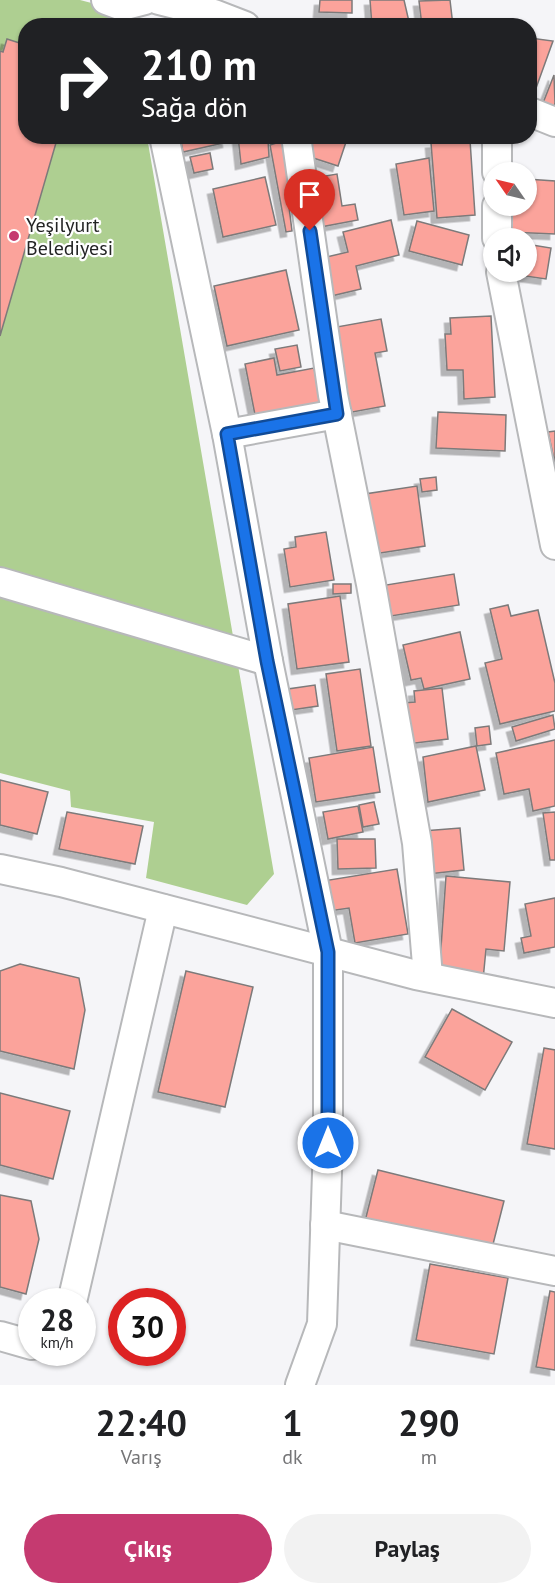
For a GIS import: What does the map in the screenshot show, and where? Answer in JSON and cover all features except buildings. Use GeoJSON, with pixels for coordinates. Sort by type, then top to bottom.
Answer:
{"type":"FeatureCollection","features":[{"type":"Feature","properties":{"kind":"street"},"geometry":{"type":"LineString","coordinates":[[114,9],[145,0],[146,18]]}},
{"type":"Feature","properties":{"kind":"street"},"geometry":{"type":"LineString","coordinates":[[159,0],[220,18]]}},
{"type":"Feature","properties":{"kind":"street"},"geometry":{"type":"LineString","coordinates":[[537,115],[555,123]]}},
{"type":"Feature","properties":{"kind":"street"},"geometry":{"type":"LineString","coordinates":[[166,144],[227,434],[267,661],[328,952],[328,1143],[322,1324],[300,1385]]}},
{"type":"Feature","properties":{"kind":"street"},"geometry":{"type":"LineString","coordinates":[[297,144],[337,414],[371,584],[417,843],[428,977]]}},
{"type":"Feature","properties":{"kind":"street"},"geometry":{"type":"LineString","coordinates":[[497,144],[497,162]]}},
{"type":"Feature","properties":{"kind":"street"},"geometry":{"type":"LineString","coordinates":[[503,282],[551,507],[555,545]]}},
{"type":"Feature","properties":{"kind":"street"},"geometry":{"type":"LineString","coordinates":[[227,434],[337,414]]}},
{"type":"Feature","properties":{"kind":"street"},"geometry":{"type":"LineString","coordinates":[[0,582],[267,661]]}},
{"type":"Feature","properties":{"kind":"street"},"geometry":{"type":"LineString","coordinates":[[0,869],[428,977],[555,1003]]}},
{"type":"Feature","properties":{"kind":"street"},"geometry":{"type":"LineString","coordinates":[[75,1288],[163,909]]}},
{"type":"Feature","properties":{"kind":"street"},"geometry":{"type":"LineString","coordinates":[[325,1225],[555,1271]]}},
{"type":"Feature","properties":{"kind":"street"},"geometry":{"type":"LineString","coordinates":[[0,1336],[18,1341]]}},
{"type":"Feature","properties":{"kind":"green space"},"geometry":{"type":"Polygon","coordinates":[[[0,0],[80,0],[103,6],[114,18],[18,18],[18,144],[148,144],[274,874],[247,905],[146,878],[154,822],[71,807],[70,791],[0,773],[0,0]]]}},
{"type":"Feature","properties":{"kind":"place","name":"Yeşilyurt Belediyesi"},"geometry":{"type":"Point","coordinates":[14,236]}},
{"type":"Feature","properties":{"kind":"route"},"geometry":{"type":"LineString","coordinates":[[310,231],[337,414],[227,434],[267,661],[328,952],[328,1143]]}}]}
